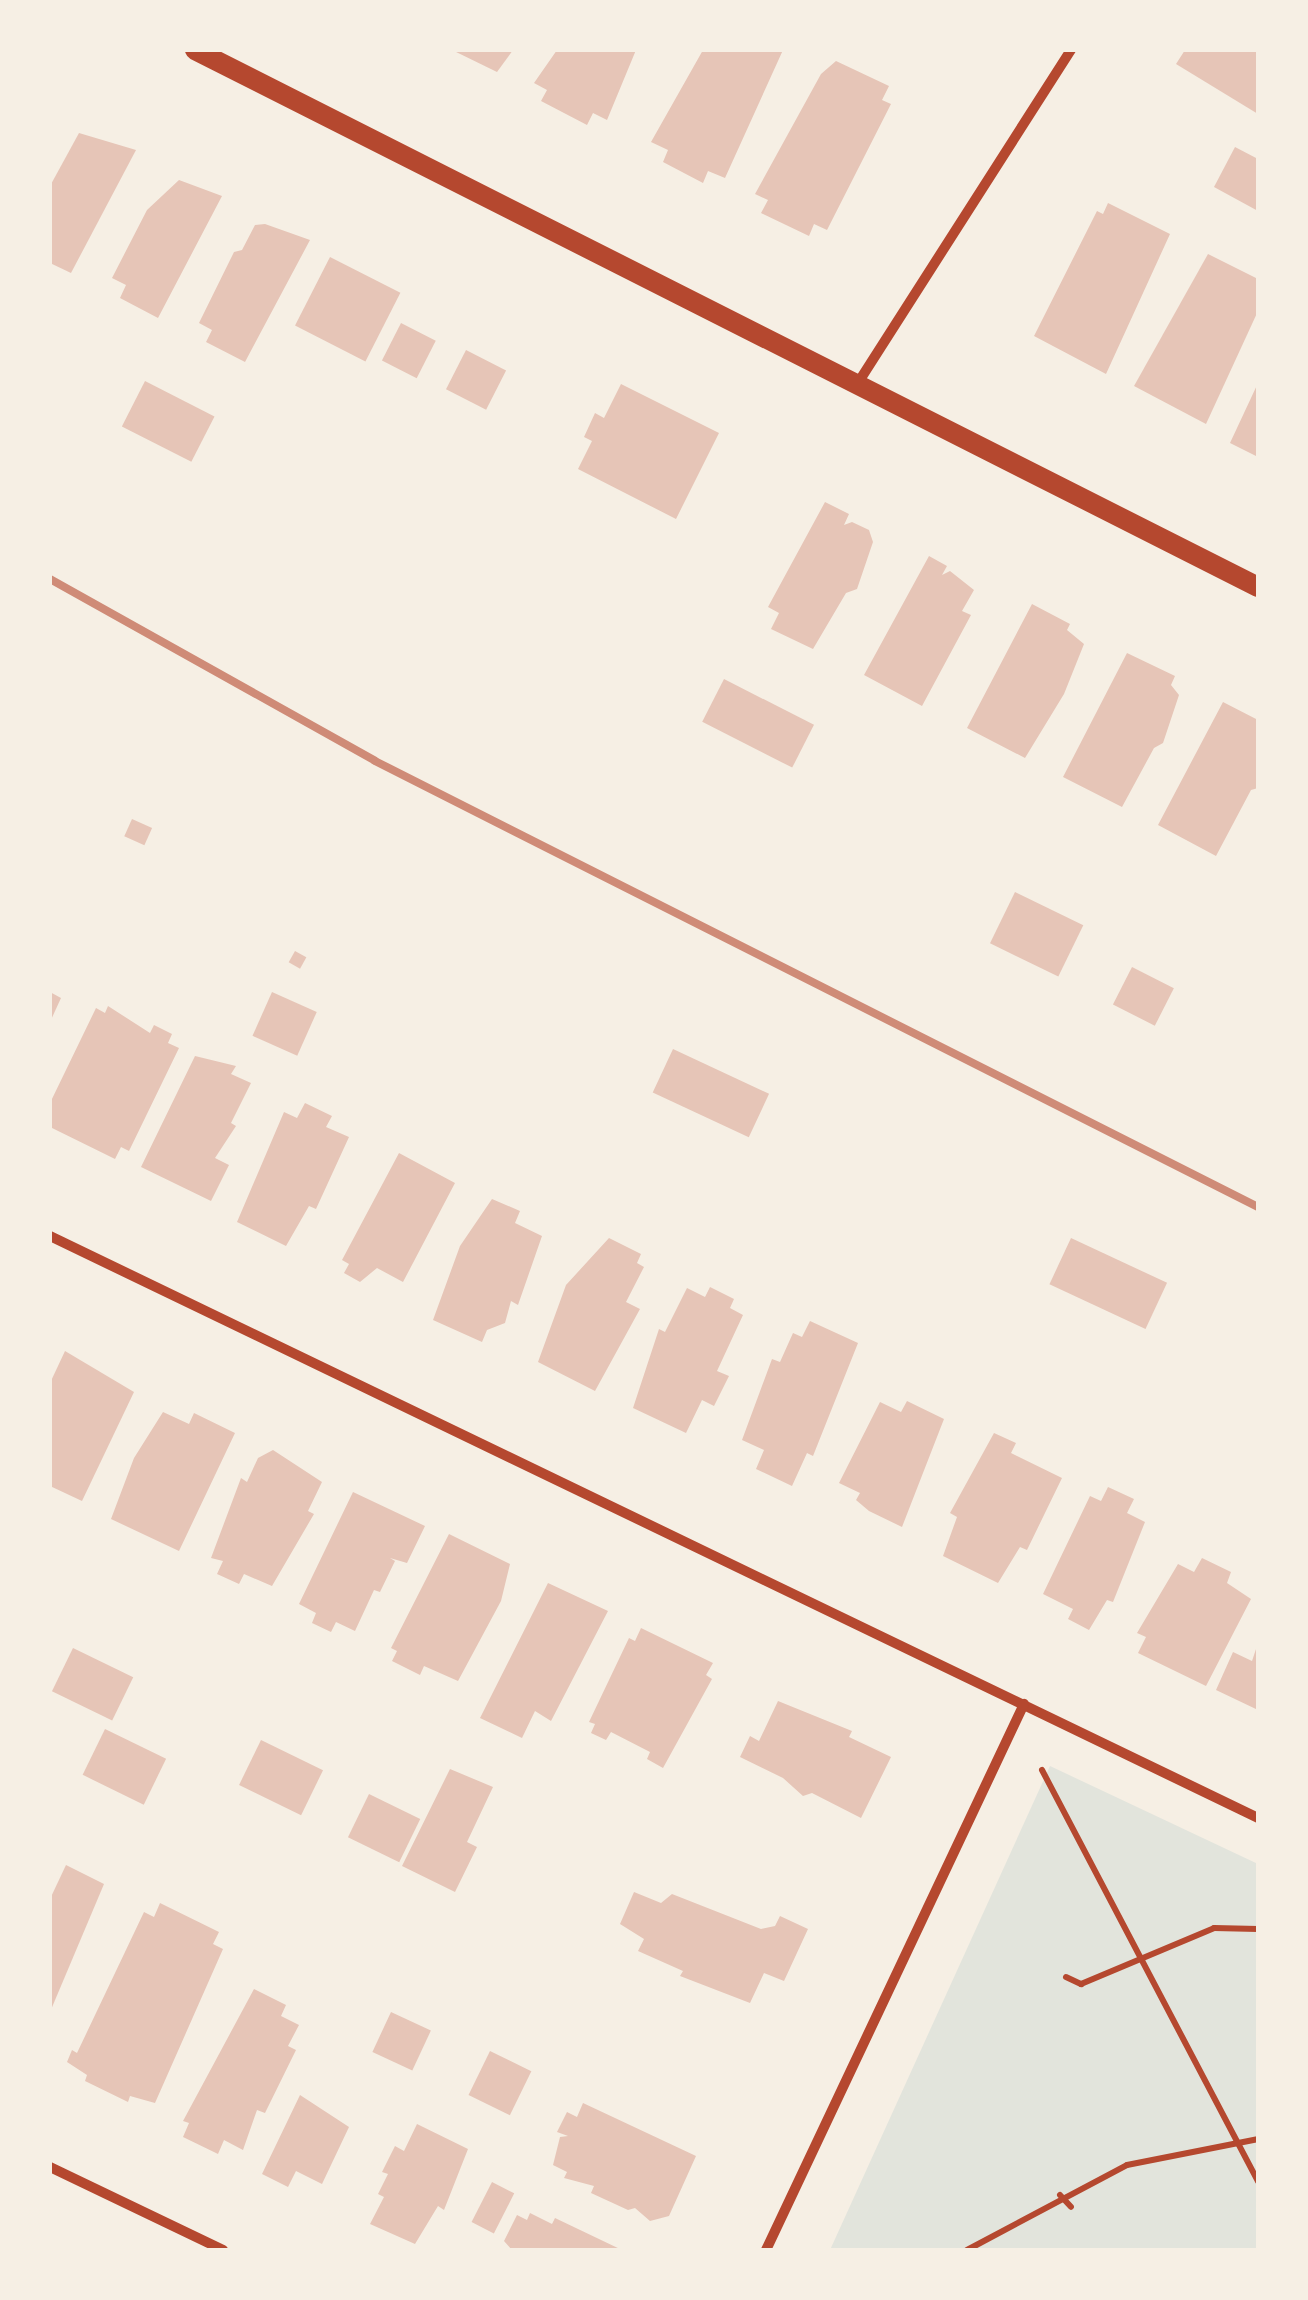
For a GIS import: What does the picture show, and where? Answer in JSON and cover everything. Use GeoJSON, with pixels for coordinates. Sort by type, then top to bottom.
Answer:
{"type":"FeatureCollection","features":[{"type":"Feature","properties":{"kind":"main road"},"geometry":{"type":"LineString","coordinates":[[195,50],[1258,587]]}},
{"type":"Feature","properties":{"kind":"street"},"geometry":{"type":"LineString","coordinates":[[856,387],[1071,50]]}},
{"type":"Feature","properties":{"kind":"street"},"geometry":{"type":"LineString","coordinates":[[50,1236],[1258,1818]]}},
{"type":"Feature","properties":{"kind":"street"},"geometry":{"type":"LineString","coordinates":[[766,2250],[1024,1704]]}},
{"type":"Feature","properties":{"kind":"street"},"geometry":{"type":"LineString","coordinates":[[50,2167],[223,2250]]}},
{"type":"Feature","properties":{"kind":"path"},"geometry":{"type":"LineString","coordinates":[[1042,1770],[1258,2182]]}},
{"type":"Feature","properties":{"kind":"path"},"geometry":{"type":"LineString","coordinates":[[1066,1978],[1081,1984],[1214,1928],[1258,1929]]}},
{"type":"Feature","properties":{"kind":"path"},"geometry":{"type":"LineString","coordinates":[[967,2250],[1060,2196],[1127,2165],[1258,2139]]}},
{"type":"Feature","properties":{"kind":"path"},"geometry":{"type":"LineString","coordinates":[[1060,2196],[1071,2207]]}},
{"type":"Feature","properties":{"kind":"shaded area"},"geometry":{"type":"Polygon","coordinates":[[[1050,1766],[1258,1864],[1258,2250],[830,2250],[1050,1766]]]}},
{"type":"Feature","properties":{"kind":"building"},"geometry":{"type":"Polygon","coordinates":[[[452,50],[513,50],[497,72],[452,50]]]}},
{"type":"Feature","properties":{"kind":"building"},"geometry":{"type":"Polygon","coordinates":[[[557,50],[636,50],[607,120],[593,113],[587,125],[541,101],[547,90],[534,83],[557,50]]]}},
{"type":"Feature","properties":{"kind":"building"},"geometry":{"type":"Polygon","coordinates":[[[703,50],[783,50],[725,178],[708,171],[703,183],[663,162],[668,150],[651,142],[703,50]]]}},
{"type":"Feature","properties":{"kind":"building"},"geometry":{"type":"Polygon","coordinates":[[[1185,50],[1258,50],[1258,114],[1176,64],[1185,50]]]}},
{"type":"Feature","properties":{"kind":"building"},"geometry":{"type":"Polygon","coordinates":[[[836,61],[889,86],[882,100],[891,104],[827,230],[814,224],[809,236],[761,213],[768,200],[755,194],[821,74],[836,61]]]}},
{"type":"Feature","properties":{"kind":"building"},"geometry":{"type":"Polygon","coordinates":[[[79,133],[136,150],[71,273],[50,263],[50,186],[79,133]]]}},
{"type":"Feature","properties":{"kind":"building"},"geometry":{"type":"Polygon","coordinates":[[[1235,147],[1258,159],[1258,211],[1214,187],[1235,147]]]}},
{"type":"Feature","properties":{"kind":"building"},"geometry":{"type":"Polygon","coordinates":[[[179,180],[222,196],[158,318],[120,298],[126,285],[112,278],[147,210],[179,180]]]}},
{"type":"Feature","properties":{"kind":"building"},"geometry":{"type":"Polygon","coordinates":[[[1108,203],[1170,234],[1106,374],[1034,336],[1097,211],[1103,214],[1108,203]]]}},
{"type":"Feature","properties":{"kind":"building"},"geometry":{"type":"Polygon","coordinates":[[[265,224],[310,240],[245,362],[206,342],[212,330],[199,323],[234,252],[242,250],[255,225],[265,224]]]}},
{"type":"Feature","properties":{"kind":"building"},"geometry":{"type":"Polygon","coordinates":[[[1208,254],[1258,279],[1258,311],[1206,424],[1134,386],[1208,254]]]}},
{"type":"Feature","properties":{"kind":"building"},"geometry":{"type":"Polygon","coordinates":[[[330,257],[400,293],[365,361],[295,326],[330,257]]]}},
{"type":"Feature","properties":{"kind":"building"},"geometry":{"type":"Polygon","coordinates":[[[401,323],[436,341],[417,378],[382,360],[401,323]]]}},
{"type":"Feature","properties":{"kind":"building"},"geometry":{"type":"Polygon","coordinates":[[[466,350],[506,370],[486,410],[446,389],[466,350]]]}},
{"type":"Feature","properties":{"kind":"building"},"geometry":{"type":"Polygon","coordinates":[[[145,381],[214,416],[191,462],[122,426],[145,381]]]}},
{"type":"Feature","properties":{"kind":"building"},"geometry":{"type":"Polygon","coordinates":[[[1258,383],[1258,457],[1230,443],[1258,383]]]}},
{"type":"Feature","properties":{"kind":"building"},"geometry":{"type":"Polygon","coordinates":[[[621,384],[719,433],[676,519],[578,469],[592,441],[584,437],[595,413],[604,418],[621,384]]]}},
{"type":"Feature","properties":{"kind":"building"},"geometry":{"type":"Polygon","coordinates":[[[825,502],[849,514],[844,525],[852,522],[869,530],[873,542],[857,589],[846,593],[813,649],[771,629],[779,613],[768,607],[825,502]]]}},
{"type":"Feature","properties":{"kind":"building"},"geometry":{"type":"Polygon","coordinates":[[[929,556],[947,566],[942,575],[950,571],[974,590],[962,611],[971,615],[922,706],[864,675],[929,556]]]}},
{"type":"Feature","properties":{"kind":"building"},"geometry":{"type":"Polygon","coordinates":[[[1032,604],[1070,624],[1067,630],[1084,644],[1064,694],[1025,758],[967,728],[1032,604]]]}},
{"type":"Feature","properties":{"kind":"building"},"geometry":{"type":"Polygon","coordinates":[[[1127,653],[1175,676],[1171,685],[1179,695],[1163,743],[1154,748],[1122,807],[1063,777],[1127,653]]]}},
{"type":"Feature","properties":{"kind":"building"},"geometry":{"type":"Polygon","coordinates":[[[724,679],[814,725],[792,768],[702,722],[724,679]]]}},
{"type":"Feature","properties":{"kind":"building"},"geometry":{"type":"Polygon","coordinates":[[[1223,702],[1258,720],[1258,788],[1251,790],[1216,856],[1158,825],[1223,702]]]}},
{"type":"Feature","properties":{"kind":"building"},"geometry":{"type":"Polygon","coordinates":[[[132,819],[152,828],[144,845],[124,836],[132,819]]]}},
{"type":"Feature","properties":{"kind":"building"},"geometry":{"type":"Polygon","coordinates":[[[1015,892],[1083,925],[1058,977],[990,943],[1015,892]]]}},
{"type":"Feature","properties":{"kind":"building"},"geometry":{"type":"Polygon","coordinates":[[[295,951],[306,957],[300,969],[289,962],[295,951]]]}},
{"type":"Feature","properties":{"kind":"building"},"geometry":{"type":"Polygon","coordinates":[[[1132,967],[1174,988],[1155,1026],[1113,1004],[1132,967]]]}},
{"type":"Feature","properties":{"kind":"building"},"geometry":{"type":"Polygon","coordinates":[[[50,992],[61,998],[50,1022],[50,992]]]}},
{"type":"Feature","properties":{"kind":"building"},"geometry":{"type":"Polygon","coordinates":[[[272,992],[317,1012],[297,1056],[252,1036],[272,992]]]}},
{"type":"Feature","properties":{"kind":"building"},"geometry":{"type":"Polygon","coordinates":[[[108,1006],[150,1033],[154,1025],[172,1034],[168,1043],[179,1048],[129,1151],[121,1147],[115,1159],[50,1127],[50,1103],[96,1008],[105,1013],[108,1006]]]}},
{"type":"Feature","properties":{"kind":"building"},"geometry":{"type":"Polygon","coordinates":[[[673,1049],[769,1094],[749,1137],[653,1093],[673,1049]]]}},
{"type":"Feature","properties":{"kind":"building"},"geometry":{"type":"Polygon","coordinates":[[[195,1056],[236,1066],[231,1074],[251,1083],[231,1123],[236,1126],[215,1158],[229,1165],[211,1201],[141,1167],[195,1056]]]}},
{"type":"Feature","properties":{"kind":"building"},"geometry":{"type":"Polygon","coordinates":[[[305,1103],[332,1116],[326,1127],[349,1137],[316,1209],[309,1206],[286,1246],[237,1222],[284,1112],[297,1118],[305,1103]]]}},
{"type":"Feature","properties":{"kind":"building"},"geometry":{"type":"Polygon","coordinates":[[[399,1153],[455,1183],[403,1282],[377,1268],[360,1282],[344,1273],[349,1264],[342,1260],[399,1153]]]}},
{"type":"Feature","properties":{"kind":"building"},"geometry":{"type":"Polygon","coordinates":[[[492,1199],[520,1211],[515,1223],[542,1236],[518,1305],[511,1301],[505,1323],[487,1330],[482,1342],[433,1320],[460,1246],[492,1199]]]}},
{"type":"Feature","properties":{"kind":"building"},"geometry":{"type":"Polygon","coordinates":[[[609,1238],[641,1254],[637,1263],[644,1267],[626,1302],[640,1309],[595,1391],[538,1362],[566,1285],[609,1238]]]}},
{"type":"Feature","properties":{"kind":"building"},"geometry":{"type":"Polygon","coordinates":[[[1071,1238],[1167,1283],[1146,1329],[1049,1284],[1071,1238]]]}},
{"type":"Feature","properties":{"kind":"building"},"geometry":{"type":"Polygon","coordinates":[[[710,1287],[734,1299],[730,1308],[743,1315],[717,1371],[729,1376],[714,1406],[702,1400],[686,1433],[633,1408],[659,1329],[665,1332],[687,1288],[705,1297],[710,1287]]]}},
{"type":"Feature","properties":{"kind":"building"},"geometry":{"type":"Polygon","coordinates":[[[810,1321],[858,1343],[813,1456],[807,1453],[792,1486],[756,1469],[764,1450],[742,1440],[772,1359],[780,1362],[793,1333],[802,1337],[810,1321]]]}},
{"type":"Feature","properties":{"kind":"building"},"geometry":{"type":"Polygon","coordinates":[[[65,1351],[134,1392],[82,1501],[50,1486],[50,1383],[65,1351]]]}},
{"type":"Feature","properties":{"kind":"building"},"geometry":{"type":"Polygon","coordinates":[[[907,1401],[944,1419],[902,1527],[869,1511],[856,1500],[860,1493],[839,1483],[880,1402],[901,1412],[907,1401]]]}},
{"type":"Feature","properties":{"kind":"building"},"geometry":{"type":"Polygon","coordinates":[[[163,1412],[189,1424],[194,1413],[235,1433],[179,1551],[111,1519],[134,1458],[163,1412]]]}},
{"type":"Feature","properties":{"kind":"building"},"geometry":{"type":"Polygon","coordinates":[[[994,1433],[1016,1443],[1011,1453],[1062,1478],[1027,1550],[1020,1547],[998,1583],[943,1556],[957,1517],[950,1513],[994,1433]]]}},
{"type":"Feature","properties":{"kind":"building"},"geometry":{"type":"Polygon","coordinates":[[[273,1450],[322,1482],[308,1511],[314,1514],[272,1586],[244,1574],[239,1584],[217,1574],[223,1561],[211,1558],[241,1478],[247,1482],[258,1458],[273,1450]]]}},
{"type":"Feature","properties":{"kind":"building"},"geometry":{"type":"Polygon","coordinates":[[[1108,1487],[1134,1499],[1127,1513],[1145,1522],[1113,1602],[1107,1600],[1089,1630],[1068,1619],[1073,1609],[1043,1594],[1090,1496],[1101,1501],[1108,1487]]]}},
{"type":"Feature","properties":{"kind":"building"},"geometry":{"type":"Polygon","coordinates":[[[353,1492],[425,1526],[407,1563],[390,1558],[395,1561],[380,1592],[374,1590],[355,1631],[336,1622],[331,1632],[312,1623],[316,1613],[299,1604],[353,1492]]]}},
{"type":"Feature","properties":{"kind":"building"},"geometry":{"type":"Polygon","coordinates":[[[449,1534],[510,1564],[501,1601],[458,1681],[424,1666],[420,1675],[392,1661],[397,1651],[391,1648],[449,1534]]]}},
{"type":"Feature","properties":{"kind":"building"},"geometry":{"type":"Polygon","coordinates":[[[1202,1558],[1231,1572],[1227,1583],[1251,1599],[1206,1686],[1138,1653],[1146,1637],[1137,1633],[1178,1564],[1194,1572],[1202,1558]]]}},
{"type":"Feature","properties":{"kind":"building"},"geometry":{"type":"Polygon","coordinates":[[[548,1583],[608,1611],[551,1721],[535,1711],[522,1738],[480,1718],[548,1583]]]}},
{"type":"Feature","properties":{"kind":"building"},"geometry":{"type":"Polygon","coordinates":[[[641,1628],[713,1663],[706,1675],[712,1679],[663,1768],[647,1759],[650,1752],[611,1732],[606,1740],[591,1733],[595,1724],[589,1722],[629,1638],[635,1641],[641,1628]]]}},
{"type":"Feature","properties":{"kind":"building"},"geometry":{"type":"Polygon","coordinates":[[[1258,1643],[1258,1710],[1216,1690],[1233,1652],[1252,1661],[1258,1643]]]}},
{"type":"Feature","properties":{"kind":"building"},"geometry":{"type":"Polygon","coordinates":[[[73,1648],[133,1677],[112,1721],[52,1691],[73,1648]]]}},
{"type":"Feature","properties":{"kind":"building"},"geometry":{"type":"Polygon","coordinates":[[[778,1701],[852,1731],[849,1737],[891,1757],[861,1818],[812,1793],[803,1796],[783,1778],[740,1757],[750,1736],[759,1741],[778,1701]]]}},
{"type":"Feature","properties":{"kind":"building"},"geometry":{"type":"Polygon","coordinates":[[[105,1729],[166,1759],[144,1805],[83,1775],[105,1729]]]}},
{"type":"Feature","properties":{"kind":"building"},"geometry":{"type":"Polygon","coordinates":[[[261,1740],[323,1770],[301,1815],[239,1785],[261,1740]]]}},
{"type":"Feature","properties":{"kind":"building"},"geometry":{"type":"Polygon","coordinates":[[[450,1769],[493,1787],[467,1842],[477,1847],[455,1892],[402,1866],[450,1769]]]}},
{"type":"Feature","properties":{"kind":"building"},"geometry":{"type":"Polygon","coordinates":[[[369,1794],[420,1819],[399,1862],[348,1837],[369,1794]]]}},
{"type":"Feature","properties":{"kind":"building"},"geometry":{"type":"Polygon","coordinates":[[[66,1865],[104,1884],[50,2012],[50,1899],[66,1865]]]}},
{"type":"Feature","properties":{"kind":"building"},"geometry":{"type":"Polygon","coordinates":[[[634,1892],[661,1903],[672,1894],[761,1929],[775,1926],[780,1916],[808,1929],[784,1981],[764,1973],[750,2003],[680,1976],[683,1971],[638,1951],[644,1939],[620,1924],[634,1892]]]}},
{"type":"Feature","properties":{"kind":"building"},"geometry":{"type":"Polygon","coordinates":[[[160,1903],[219,1932],[213,1944],[223,1949],[155,2103],[130,2096],[128,2102],[85,2081],[87,2075],[67,2062],[72,2050],[77,2053],[144,1912],[154,1917],[160,1903]]]}},
{"type":"Feature","properties":{"kind":"building"},"geometry":{"type":"Polygon","coordinates":[[[254,1989],[286,2005],[281,2016],[299,2025],[288,2046],[296,2050],[265,2113],[257,2110],[243,2150],[224,2140],[218,2154],[183,2137],[189,2123],[183,2121],[254,1989]]]}},
{"type":"Feature","properties":{"kind":"building"},"geometry":{"type":"Polygon","coordinates":[[[391,2012],[431,2031],[412,2070],[372,2052],[391,2012]]]}},
{"type":"Feature","properties":{"kind":"building"},"geometry":{"type":"Polygon","coordinates":[[[490,2051],[531,2071],[510,2115],[469,2095],[490,2051]]]}},
{"type":"Feature","properties":{"kind":"building"},"geometry":{"type":"Polygon","coordinates":[[[300,2095],[349,2127],[322,2184],[296,2171],[288,2187],[262,2174],[300,2095]]]}},
{"type":"Feature","properties":{"kind":"building"},"geometry":{"type":"Polygon","coordinates":[[[583,2103],[696,2156],[669,2216],[650,2221],[635,2208],[628,2210],[591,2193],[594,2186],[564,2178],[567,2172],[553,2165],[560,2137],[568,2136],[557,2132],[567,2112],[577,2117],[583,2103]]]}},
{"type":"Feature","properties":{"kind":"building"},"geometry":{"type":"Polygon","coordinates":[[[417,2124],[468,2149],[444,2210],[438,2206],[415,2244],[370,2224],[384,2197],[378,2194],[388,2174],[382,2172],[395,2146],[404,2151],[417,2124]]]}},
{"type":"Feature","properties":{"kind":"building"},"geometry":{"type":"Polygon","coordinates":[[[492,2182],[514,2193],[494,2233],[472,2222],[492,2182]]]}},
{"type":"Feature","properties":{"kind":"building"},"geometry":{"type":"Polygon","coordinates":[[[530,2213],[552,2224],[555,2218],[622,2250],[512,2250],[504,2241],[517,2215],[527,2220],[530,2213]]]}},
{"type":"Feature","properties":{"kind":"railway"},"geometry":{"type":"LineString","coordinates":[[50,579],[375,761],[1258,1207]]}}]}
